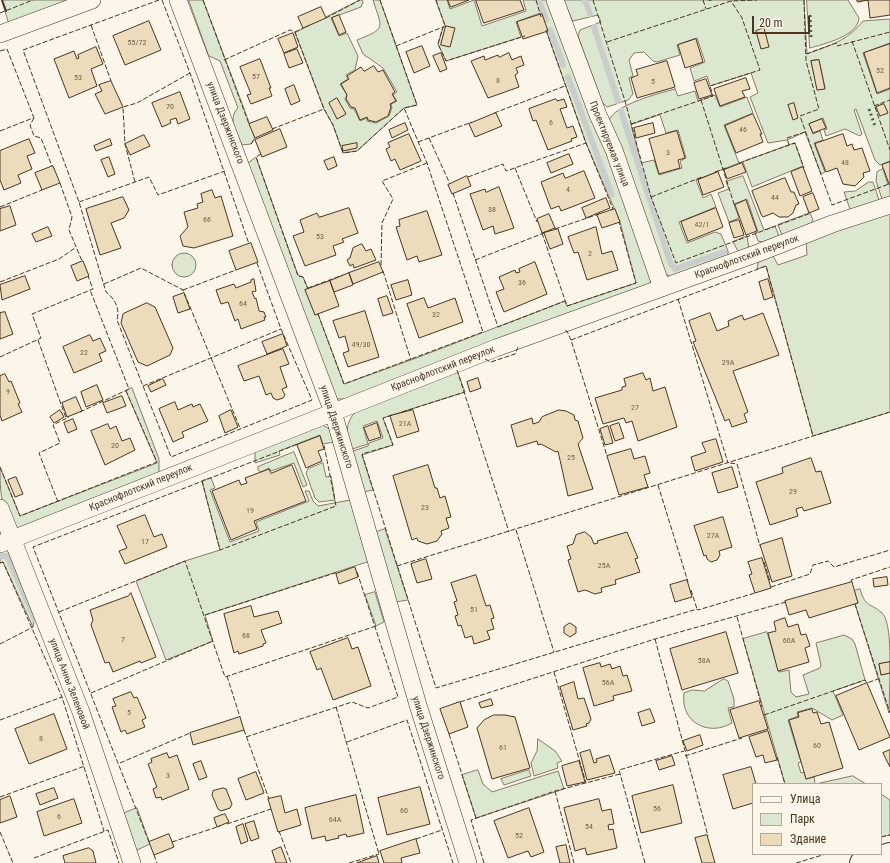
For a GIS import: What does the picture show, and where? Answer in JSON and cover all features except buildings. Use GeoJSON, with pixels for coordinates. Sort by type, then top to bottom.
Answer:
{"type":"FeatureCollection","features":[{"type":"Feature","properties":{"kind":"street"},"geometry":{"type":"LineString","coordinates":[[0,34],[92,0]]}},
{"type":"Feature","properties":{"kind":"street","name":"улица Дзержинского"},"geometry":{"type":"LineString","coordinates":[[178,0],[332,412],[418,705],[468,863]]}},
{"type":"Feature","properties":{"kind":"street","name":"Проектируемая улица"},"geometry":{"type":"LineString","coordinates":[[555,0],[598,115],[614,150],[662,288]]}},
{"type":"Feature","properties":{"kind":"street","name":"Краснофлотский переулок"},"geometry":{"type":"LineString","coordinates":[[6,542],[496,348],[832,224],[890,205]]}},
{"type":"Feature","properties":{"kind":"street","name":"улица Анны Зеленовой"},"geometry":{"type":"LineString","coordinates":[[0,508],[6,542],[81,712],[132,863]]}},
{"type":"Feature","properties":{"kind":"street"},"geometry":{"type":"LineString","coordinates":[[861,863],[890,854]]}},
{"type":"Feature","properties":{"kind":"green space"},"geometry":{"type":"Polygon","coordinates":[[[2,0],[69,0],[9,23],[2,0]]]}},
{"type":"Feature","properties":{"kind":"green space"},"geometry":{"type":"Polygon","coordinates":[[[189,0],[203,0],[255,138],[251,144],[242,145],[238,136],[234,126],[233,116],[238,108],[220,61],[209,56],[189,0]]]}},
{"type":"Feature","properties":{"kind":"green space"},"geometry":{"type":"Polygon","coordinates":[[[360,0],[363,2],[361,7],[331,18],[339,36],[347,33],[358,56],[355,70],[346,75],[348,79],[340,84],[347,95],[345,99],[350,108],[354,109],[360,121],[367,118],[367,121],[376,123],[389,116],[392,108],[391,104],[397,101],[393,95],[397,92],[383,68],[363,54],[357,40],[378,30],[380,22],[373,0],[380,0],[417,105],[404,108],[357,151],[343,153],[333,125],[324,109],[295,33],[360,0]]]}},
{"type":"Feature","properties":{"kind":"green space"},"geometry":{"type":"Polygon","coordinates":[[[436,0],[447,0],[450,9],[474,0],[482,26],[526,11],[523,0],[547,0],[602,138],[651,279],[649,286],[349,399],[337,399],[333,396],[248,163],[256,157],[298,275],[303,277],[315,315],[318,314],[344,384],[565,301],[567,306],[636,283],[620,222],[586,143],[540,13],[516,22],[521,37],[446,61],[438,44],[443,27],[445,26],[436,0]]]}},
{"type":"Feature","properties":{"kind":"green space"},"geometry":{"type":"Polygon","coordinates":[[[564,0],[804,0],[807,54],[845,38],[863,21],[890,19],[890,43],[863,53],[877,94],[890,89],[890,161],[880,165],[875,160],[856,109],[854,110],[862,134],[860,136],[845,129],[826,136],[824,130],[827,129],[823,118],[809,124],[813,134],[820,131],[823,140],[814,143],[825,172],[821,174],[805,132],[787,140],[768,143],[750,97],[758,93],[751,73],[710,86],[707,76],[694,81],[690,68],[705,62],[697,38],[677,45],[680,55],[657,62],[653,61],[644,52],[634,53],[629,60],[633,76],[629,78],[633,94],[628,100],[607,107],[602,102],[578,36],[580,30],[601,22],[598,15],[573,21],[564,0]],[[819,60],[811,61],[818,90],[825,88],[819,60]]]}},
{"type":"Feature","properties":{"kind":"green space"},"geometry":{"type":"Polygon","coordinates":[[[807,0],[848,0],[859,18],[857,24],[853,30],[847,34],[810,48],[807,0]]]}},
{"type":"Feature","properties":{"kind":"green space"},"geometry":{"type":"Polygon","coordinates":[[[675,89],[678,96],[695,91],[698,101],[715,95],[720,107],[747,97],[753,113],[724,125],[739,163],[696,180],[703,198],[711,194],[716,207],[679,222],[687,243],[715,232],[721,234],[728,251],[728,257],[670,277],[664,272],[609,121],[612,115],[638,100],[675,89]],[[660,115],[631,125],[641,163],[654,160],[659,175],[682,168],[680,161],[686,158],[678,130],[666,133],[660,115]]]}},
{"type":"Feature","properties":{"kind":"green space"},"geometry":{"type":"Polygon","coordinates":[[[795,143],[803,166],[752,187],[743,162],[795,143]]]}},
{"type":"Feature","properties":{"kind":"green space"},"geometry":{"type":"Polygon","coordinates":[[[883,169],[888,185],[890,184],[890,200],[883,202],[876,181],[877,172],[883,169]]]}},
{"type":"Feature","properties":{"kind":"green space"},"geometry":{"type":"Polygon","coordinates":[[[743,176],[764,230],[775,226],[779,236],[762,242],[758,241],[755,233],[758,232],[747,199],[734,204],[739,218],[729,222],[718,193],[729,189],[726,182],[743,176]]]}},
{"type":"Feature","properties":{"kind":"green space"},"geometry":{"type":"Polygon","coordinates":[[[869,182],[873,182],[880,203],[851,212],[844,192],[855,191],[869,182]]]}},
{"type":"Feature","properties":{"kind":"green space"},"geometry":{"type":"Polygon","coordinates":[[[890,211],[890,412],[813,436],[766,266],[757,269],[759,258],[772,254],[778,265],[807,255],[806,241],[890,211]]]}},
{"type":"Feature","properties":{"kind":"green space"},"geometry":{"type":"Polygon","coordinates":[[[810,213],[813,220],[811,224],[782,235],[778,225],[810,213]]]}},
{"type":"Feature","properties":{"kind":"green space"},"geometry":{"type":"Polygon","coordinates":[[[747,236],[749,249],[739,253],[733,242],[747,236]]]}},
{"type":"Feature","properties":{"kind":"green space"},"geometry":{"type":"Polygon","coordinates":[[[184,253],[193,256],[196,265],[193,274],[184,277],[175,274],[172,265],[175,256],[184,253]]]}},
{"type":"Feature","properties":{"kind":"green space"},"geometry":{"type":"Polygon","coordinates":[[[457,370],[465,392],[383,418],[393,445],[362,455],[373,490],[363,492],[350,452],[368,446],[369,443],[383,438],[377,421],[363,426],[368,444],[349,450],[347,429],[352,415],[356,411],[457,370]]]}},
{"type":"Feature","properties":{"kind":"green space"},"geometry":{"type":"Polygon","coordinates":[[[132,388],[159,459],[159,472],[157,475],[20,531],[8,517],[2,501],[0,467],[20,516],[157,463],[126,391],[132,388]]]}},
{"type":"Feature","properties":{"kind":"green space"},"geometry":{"type":"Polygon","coordinates":[[[321,424],[331,430],[334,442],[323,444],[320,435],[279,451],[280,455],[255,463],[255,448],[321,424]]]}},
{"type":"Feature","properties":{"kind":"green space"},"geometry":{"type":"Polygon","coordinates":[[[294,452],[307,485],[303,487],[294,463],[271,471],[269,468],[261,472],[258,470],[258,467],[294,452]]]}},
{"type":"Feature","properties":{"kind":"green space"},"geometry":{"type":"Polygon","coordinates":[[[323,463],[326,477],[331,476],[335,500],[319,502],[315,498],[306,473],[308,469],[323,463]]]}},
{"type":"Feature","properties":{"kind":"green space"},"geometry":{"type":"Polygon","coordinates":[[[211,478],[215,488],[210,490],[230,542],[259,531],[256,522],[309,501],[305,491],[309,491],[313,501],[318,506],[350,500],[370,561],[205,615],[213,641],[166,660],[136,581],[185,561],[220,550],[202,481],[211,478]]]}},
{"type":"Feature","properties":{"kind":"green space"},"geometry":{"type":"Polygon","coordinates":[[[385,529],[408,600],[395,602],[374,533],[385,529]]]}},
{"type":"Feature","properties":{"kind":"green space"},"geometry":{"type":"Polygon","coordinates":[[[7,549],[14,555],[39,619],[34,620],[33,627],[3,562],[0,563],[0,550],[7,549]]]}},
{"type":"Feature","properties":{"kind":"green space"},"geometry":{"type":"Polygon","coordinates":[[[860,589],[864,600],[882,613],[887,622],[890,662],[879,664],[881,675],[890,673],[889,713],[855,604],[858,603],[854,591],[860,589]]]}},
{"type":"Feature","properties":{"kind":"green space"},"geometry":{"type":"Polygon","coordinates":[[[375,592],[384,622],[376,626],[365,595],[375,592]]]}},
{"type":"Feature","properties":{"kind":"green space"},"geometry":{"type":"Polygon","coordinates":[[[767,632],[779,672],[789,670],[791,692],[796,697],[809,694],[803,675],[820,668],[821,665],[816,643],[844,635],[852,639],[855,644],[865,680],[833,691],[843,715],[832,720],[812,708],[797,712],[798,716],[788,720],[801,762],[798,763],[801,773],[804,772],[806,779],[814,777],[815,783],[785,783],[743,639],[767,632]]]}},
{"type":"Feature","properties":{"kind":"green space"},"geometry":{"type":"Polygon","coordinates":[[[724,679],[728,681],[734,699],[734,707],[728,708],[732,723],[723,727],[714,728],[705,727],[698,724],[691,719],[686,712],[684,693],[692,690],[704,691],[724,679]]]}},
{"type":"Feature","properties":{"kind":"green space"},"geometry":{"type":"Polygon","coordinates":[[[538,739],[555,751],[562,761],[557,763],[558,768],[534,776],[531,763],[537,751],[538,739]]]}},
{"type":"Feature","properties":{"kind":"green space"},"geometry":{"type":"Polygon","coordinates":[[[478,770],[483,784],[492,792],[558,771],[564,789],[476,818],[462,775],[478,770]]]}},
{"type":"Feature","properties":{"kind":"green space"},"geometry":{"type":"Polygon","coordinates":[[[529,770],[531,776],[504,785],[501,779],[529,770]]]}},
{"type":"Feature","properties":{"kind":"green space"},"geometry":{"type":"Polygon","coordinates":[[[853,776],[864,783],[821,783],[853,776]]]}},
{"type":"Feature","properties":{"kind":"green space"},"geometry":{"type":"Polygon","coordinates":[[[882,795],[890,800],[890,835],[882,837],[882,795]]]}},
{"type":"Feature","properties":{"kind":"green space"},"geometry":{"type":"Polygon","coordinates":[[[137,808],[150,844],[137,850],[122,814],[137,808]]]}},
{"type":"Feature","properties":{"kind":"waterway"},"geometry":{"type":"LineString","coordinates":[[539,0],[546,20]]}},
{"type":"Feature","properties":{"kind":"waterway"},"geometry":{"type":"LineString","coordinates":[[585,0],[590,14]]}},
{"type":"Feature","properties":{"kind":"waterway"},"geometry":{"type":"LineString","coordinates":[[594,27],[618,101]]}},
{"type":"Feature","properties":{"kind":"waterway"},"geometry":{"type":"LineString","coordinates":[[550,30],[556,46]]}},
{"type":"Feature","properties":{"kind":"waterway"},"geometry":{"type":"LineString","coordinates":[[558,50],[563,65]]}},
{"type":"Feature","properties":{"kind":"waterway"},"geometry":{"type":"LineString","coordinates":[[568,77],[612,195]]}},
{"type":"Feature","properties":{"kind":"waterway"},"geometry":{"type":"LineString","coordinates":[[621,111],[644,182]]}},
{"type":"Feature","properties":{"kind":"waterway"},"geometry":{"type":"LineString","coordinates":[[645,185],[671,264],[675,269],[724,252]]}},
{"type":"Feature","properties":{"kind":"waterway"},"geometry":{"type":"LineString","coordinates":[[0,556],[7,556],[35,619]]}},
{"type":"Feature","properties":{"kind":"hedge"},"geometry":{"type":"LineString","coordinates":[[810,15],[811,39]]}},
{"type":"Feature","properties":{"kind":"hedge"},"geometry":{"type":"LineString","coordinates":[[869,109],[875,126]]}},
{"type":"Feature","properties":{"kind":"fence"},"geometry":{"type":"LineString","coordinates":[[0,13],[33,0]]}},
{"type":"Feature","properties":{"kind":"fence"},"geometry":{"type":"LineString","coordinates":[[159,0],[23,50],[79,202],[106,292],[116,304],[118,312],[117,320],[171,457],[312,400],[281,329],[257,263]]}},
{"type":"Feature","properties":{"kind":"fence"},"geometry":{"type":"LineString","coordinates":[[162,0],[190,73],[249,244]]}},
{"type":"Feature","properties":{"kind":"fence"},"geometry":{"type":"LineString","coordinates":[[203,0],[249,124]]}},
{"type":"Feature","properties":{"kind":"fence"},"geometry":{"type":"LineString","coordinates":[[326,18],[360,0]]}},
{"type":"Feature","properties":{"kind":"fence"},"geometry":{"type":"LineString","coordinates":[[224,60],[290,30],[295,32],[324,109],[333,125],[343,153],[357,151],[404,108],[417,105],[380,0]]}},
{"type":"Feature","properties":{"kind":"fence"},"geometry":{"type":"LineString","coordinates":[[436,0],[445,26],[443,27],[438,44],[446,61],[525,36]]}},
{"type":"Feature","properties":{"kind":"fence"},"geometry":{"type":"LineString","coordinates":[[536,0],[541,17]]}},
{"type":"Feature","properties":{"kind":"fence"},"geometry":{"type":"LineString","coordinates":[[593,0],[625,101],[651,197],[676,263],[811,213]]}},
{"type":"Feature","properties":{"kind":"fence"},"geometry":{"type":"LineString","coordinates":[[703,0],[706,9]]}},
{"type":"Feature","properties":{"kind":"fence"},"geometry":{"type":"LineString","coordinates":[[607,42],[731,1],[757,0]]}},
{"type":"Feature","properties":{"kind":"fence"},"geometry":{"type":"LineString","coordinates":[[804,0],[806,61],[819,109],[800,116],[832,205],[889,184]]}},
{"type":"Feature","properties":{"kind":"fence"},"geometry":{"type":"LineString","coordinates":[[631,124],[713,96],[710,86],[760,70],[742,18],[731,1]]}},
{"type":"Feature","properties":{"kind":"fence"},"geometry":{"type":"LineString","coordinates":[[91,25],[111,81]]}},
{"type":"Feature","properties":{"kind":"fence"},"geometry":{"type":"LineString","coordinates":[[396,46],[443,27]]}},
{"type":"Feature","properties":{"kind":"fence"},"geometry":{"type":"LineString","coordinates":[[295,32],[303,28]]}},
{"type":"Feature","properties":{"kind":"fence"},"geometry":{"type":"LineString","coordinates":[[546,30],[586,143],[613,209],[610,210]]}},
{"type":"Feature","properties":{"kind":"fence"},"geometry":{"type":"LineString","coordinates":[[806,54],[836,43],[837,46],[890,32]]}},
{"type":"Feature","properties":{"kind":"fence"},"geometry":{"type":"LineString","coordinates":[[852,41],[890,150]]}},
{"type":"Feature","properties":{"kind":"fence"},"geometry":{"type":"LineString","coordinates":[[0,51],[7,49],[34,118]]}},
{"type":"Feature","properties":{"kind":"fence"},"geometry":{"type":"LineString","coordinates":[[135,182],[125,144],[123,107],[137,103],[190,73]]}},
{"type":"Feature","properties":{"kind":"fence"},"geometry":{"type":"LineString","coordinates":[[494,113],[565,86]]}},
{"type":"Feature","properties":{"kind":"fence"},"geometry":{"type":"LineString","coordinates":[[701,100],[735,207]]}},
{"type":"Feature","properties":{"kind":"fence"},"geometry":{"type":"LineString","coordinates":[[874,106],[890,100]]}},
{"type":"Feature","properties":{"kind":"fence"},"geometry":{"type":"LineString","coordinates":[[318,314],[344,384],[483,332],[427,163],[404,108]]}},
{"type":"Feature","properties":{"kind":"fence"},"geometry":{"type":"LineString","coordinates":[[272,129],[324,109]]}},
{"type":"Feature","properties":{"kind":"fence"},"geometry":{"type":"LineString","coordinates":[[0,131],[33,118]]}},
{"type":"Feature","properties":{"kind":"fence"},"geometry":{"type":"LineString","coordinates":[[34,118],[30,125],[34,136],[41,138],[52,166]]}},
{"type":"Feature","properties":{"kind":"fence"},"geometry":{"type":"LineString","coordinates":[[418,142],[472,122]]}},
{"type":"Feature","properties":{"kind":"fence"},"geometry":{"type":"LineString","coordinates":[[789,145],[787,138],[805,132]]}},
{"type":"Feature","properties":{"kind":"fence"},"geometry":{"type":"LineString","coordinates":[[251,144],[255,138]]}},
{"type":"Feature","properties":{"kind":"fence"},"geometry":{"type":"LineString","coordinates":[[429,138],[450,184]]}},
{"type":"Feature","properties":{"kind":"fence"},"geometry":{"type":"LineString","coordinates":[[468,177],[503,164],[506,171],[586,143]]}},
{"type":"Feature","properties":{"kind":"fence"},"geometry":{"type":"LineString","coordinates":[[739,163],[795,143],[804,168]]}},
{"type":"Feature","properties":{"kind":"fence"},"geometry":{"type":"LineString","coordinates":[[261,154],[256,157],[298,276],[303,277],[308,289]]}},
{"type":"Feature","properties":{"kind":"fence"},"geometry":{"type":"LineString","coordinates":[[381,265],[382,223],[393,199],[382,181],[427,163]]}},
{"type":"Feature","properties":{"kind":"fence"},"geometry":{"type":"LineString","coordinates":[[515,168],[537,222]]}},
{"type":"Feature","properties":{"kind":"fence"},"geometry":{"type":"LineString","coordinates":[[715,172],[726,168]]}},
{"type":"Feature","properties":{"kind":"fence"},"geometry":{"type":"LineString","coordinates":[[79,202],[149,177],[158,195],[225,171]]}},
{"type":"Feature","properties":{"kind":"fence"},"geometry":{"type":"LineString","coordinates":[[651,197],[702,177]]}},
{"type":"Feature","properties":{"kind":"fence"},"geometry":{"type":"LineString","coordinates":[[60,183],[72,217],[69,230],[82,261]]}},
{"type":"Feature","properties":{"kind":"fence"},"geometry":{"type":"LineString","coordinates":[[0,207],[42,190]]}},
{"type":"Feature","properties":{"kind":"fence"},"geometry":{"type":"LineString","coordinates":[[453,193],[498,327],[565,301]]}},
{"type":"Feature","properties":{"kind":"fence"},"geometry":{"type":"LineString","coordinates":[[555,229],[599,214]]}},
{"type":"Feature","properties":{"kind":"fence"},"geometry":{"type":"LineString","coordinates":[[542,233],[567,306],[636,283],[619,222]]}},
{"type":"Feature","properties":{"kind":"fence"},"geometry":{"type":"LineString","coordinates":[[475,260],[544,233]]}},
{"type":"Feature","properties":{"kind":"fence"},"geometry":{"type":"LineString","coordinates":[[0,282],[59,259],[75,248]]}},
{"type":"Feature","properties":{"kind":"fence"},"geometry":{"type":"LineString","coordinates":[[571,340],[766,266],[813,436]]}},
{"type":"Feature","properties":{"kind":"fence"},"geometry":{"type":"LineString","coordinates":[[104,284],[141,268],[183,290],[240,428]]}},
{"type":"Feature","properties":{"kind":"fence"},"geometry":{"type":"LineString","coordinates":[[183,290],[236,270]]}},
{"type":"Feature","properties":{"kind":"fence"},"geometry":{"type":"LineString","coordinates":[[383,271],[411,360]]}},
{"type":"Feature","properties":{"kind":"fence"},"geometry":{"type":"LineString","coordinates":[[308,288],[343,275]]}},
{"type":"Feature","properties":{"kind":"fence"},"geometry":{"type":"LineString","coordinates":[[0,357],[41,338],[32,314],[93,289],[88,276]]}},
{"type":"Feature","properties":{"kind":"fence"},"geometry":{"type":"LineString","coordinates":[[80,412],[129,389],[90,290]]}},
{"type":"Feature","properties":{"kind":"fence"},"geometry":{"type":"LineString","coordinates":[[678,299],[728,463]]}},
{"type":"Feature","properties":{"kind":"fence"},"geometry":{"type":"LineString","coordinates":[[143,386],[281,329]]}},
{"type":"Feature","properties":{"kind":"fence"},"geometry":{"type":"LineString","coordinates":[[565,331],[567,331],[571,340],[607,456]]}},
{"type":"Feature","properties":{"kind":"fence"},"geometry":{"type":"LineString","coordinates":[[38,340],[66,418]]}},
{"type":"Feature","properties":{"kind":"fence"},"geometry":{"type":"LineString","coordinates":[[485,359],[491,362],[515,354],[518,347]]}},
{"type":"Feature","properties":{"kind":"fence"},"geometry":{"type":"LineString","coordinates":[[457,370],[509,532]]}},
{"type":"Feature","properties":{"kind":"fence"},"geometry":{"type":"LineString","coordinates":[[0,467],[20,516],[157,462],[126,391]]}},
{"type":"Feature","properties":{"kind":"fence"},"geometry":{"type":"LineString","coordinates":[[402,412],[465,392]]}},
{"type":"Feature","properties":{"kind":"fence"},"geometry":{"type":"LineString","coordinates":[[397,566],[890,412]]}},
{"type":"Feature","properties":{"kind":"fence"},"geometry":{"type":"LineString","coordinates":[[392,415],[383,418],[393,445],[362,454],[436,688],[697,609],[698,610],[755,593]]}},
{"type":"Feature","properties":{"kind":"fence"},"geometry":{"type":"LineString","coordinates":[[58,502],[39,453],[60,443],[53,425],[69,417]]}},
{"type":"Feature","properties":{"kind":"fence"},"geometry":{"type":"LineString","coordinates":[[149,842],[33,547],[298,444]]}},
{"type":"Feature","properties":{"kind":"fence"},"geometry":{"type":"LineString","coordinates":[[202,481],[220,550],[336,506],[324,445]]}},
{"type":"Feature","properties":{"kind":"fence"},"geometry":{"type":"LineString","coordinates":[[730,463],[737,464],[760,546]]}},
{"type":"Feature","properties":{"kind":"fence"},"geometry":{"type":"LineString","coordinates":[[658,485],[688,582]]}},
{"type":"Feature","properties":{"kind":"fence"},"geometry":{"type":"LineString","coordinates":[[516,530],[554,652]]}},
{"type":"Feature","properties":{"kind":"fence"},"geometry":{"type":"LineString","coordinates":[[771,587],[810,574],[813,565],[828,561],[834,567],[890,550]]}},
{"type":"Feature","properties":{"kind":"fence"},"geometry":{"type":"LineString","coordinates":[[59,612],[185,561],[225,677],[376,626]]}},
{"type":"Feature","properties":{"kind":"fence"},"geometry":{"type":"LineString","coordinates":[[0,563],[3,562],[62,697],[104,831]]}},
{"type":"Feature","properties":{"kind":"fence"},"geometry":{"type":"LineString","coordinates":[[764,562],[770,581]]}},
{"type":"Feature","properties":{"kind":"fence"},"geometry":{"type":"LineString","coordinates":[[852,582],[851,580],[890,567]]}},
{"type":"Feature","properties":{"kind":"fence"},"geometry":{"type":"LineString","coordinates":[[205,615],[338,572]]}},
{"type":"Feature","properties":{"kind":"fence"},"geometry":{"type":"LineString","coordinates":[[246,737],[352,702],[368,708],[398,697],[357,572]]}},
{"type":"Feature","properties":{"kind":"fence"},"geometry":{"type":"LineString","coordinates":[[691,590],[697,609]]}},
{"type":"Feature","properties":{"kind":"fence"},"geometry":{"type":"LineString","coordinates":[[460,702],[655,639],[786,602]]}},
{"type":"Feature","properties":{"kind":"fence"},"geometry":{"type":"LineString","coordinates":[[855,604],[890,713]]}},
{"type":"Feature","properties":{"kind":"fence"},"geometry":{"type":"LineString","coordinates":[[737,617],[762,707]]}},
{"type":"Feature","properties":{"kind":"fence"},"geometry":{"type":"LineString","coordinates":[[0,644],[33,627]]}},
{"type":"Feature","properties":{"kind":"fence"},"geometry":{"type":"LineString","coordinates":[[655,639],[708,836]]}},
{"type":"Feature","properties":{"kind":"fence"},"geometry":{"type":"LineString","coordinates":[[91,693],[213,641]]}},
{"type":"Feature","properties":{"kind":"fence"},"geometry":{"type":"LineString","coordinates":[[554,672],[586,783]]}},
{"type":"Feature","properties":{"kind":"fence"},"geometry":{"type":"LineString","coordinates":[[227,676],[240,717]]}},
{"type":"Feature","properties":{"kind":"fence"},"geometry":{"type":"LineString","coordinates":[[764,715],[865,680],[867,683],[878,679]]}},
{"type":"Feature","properties":{"kind":"fence"},"geometry":{"type":"LineString","coordinates":[[0,720],[62,697]]}},
{"type":"Feature","properties":{"kind":"fence"},"geometry":{"type":"LineString","coordinates":[[336,707],[379,854]]}},
{"type":"Feature","properties":{"kind":"fence"},"geometry":{"type":"LineString","coordinates":[[347,742],[407,720],[453,863]]}},
{"type":"Feature","properties":{"kind":"fence"},"geometry":{"type":"LineString","coordinates":[[244,730],[269,799]]}},
{"type":"Feature","properties":{"kind":"fence"},"geometry":{"type":"LineString","coordinates":[[120,763],[190,733]]}},
{"type":"Feature","properties":{"kind":"fence"},"geometry":{"type":"LineString","coordinates":[[449,734],[476,818]]}},
{"type":"Feature","properties":{"kind":"fence"},"geometry":{"type":"LineString","coordinates":[[685,756],[742,738]]}},
{"type":"Feature","properties":{"kind":"fence"},"geometry":{"type":"LineString","coordinates":[[645,863],[619,770],[684,751]]}},
{"type":"Feature","properties":{"kind":"fence"},"geometry":{"type":"LineString","coordinates":[[777,757],[785,783]]}},
{"type":"Feature","properties":{"kind":"fence"},"geometry":{"type":"LineString","coordinates":[[0,797],[85,766]]}},
{"type":"Feature","properties":{"kind":"fence"},"geometry":{"type":"LineString","coordinates":[[484,863],[471,820],[555,791],[620,774]]}},
{"type":"Feature","properties":{"kind":"fence"},"geometry":{"type":"LineString","coordinates":[[555,791],[574,863]]}},
{"type":"Feature","properties":{"kind":"fence"},"geometry":{"type":"LineString","coordinates":[[227,824],[271,809]]}},
{"type":"Feature","properties":{"kind":"fence"},"geometry":{"type":"LineString","coordinates":[[172,842],[220,826]]}},
{"type":"Feature","properties":{"kind":"fence"},"geometry":{"type":"LineString","coordinates":[[34,858],[108,830],[119,863]]}},
{"type":"Feature","properties":{"kind":"fence"},"geometry":{"type":"LineString","coordinates":[[416,839],[442,830]]}},
{"type":"Feature","properties":{"kind":"fence"},"geometry":{"type":"LineString","coordinates":[[279,831],[291,863]]}},
{"type":"Feature","properties":{"kind":"fence"},"geometry":{"type":"LineString","coordinates":[[0,832],[13,863]]}},
{"type":"Feature","properties":{"kind":"fence"},"geometry":{"type":"LineString","coordinates":[[882,837],[890,835]]}},
{"type":"Feature","properties":{"kind":"fence"},"geometry":{"type":"LineString","coordinates":[[349,863],[379,854]]}},
{"type":"Feature","properties":{"kind":"fence"},"geometry":{"type":"LineString","coordinates":[[154,855],[157,863]]}},
{"type":"Feature","properties":{"kind":"fence"},"geometry":{"type":"LineString","coordinates":[[796,863],[823,855]]}},
{"type":"Feature","properties":{"kind":"wall"},"geometry":{"type":"LineString","coordinates":[[2,0],[6,11]]}}]}
